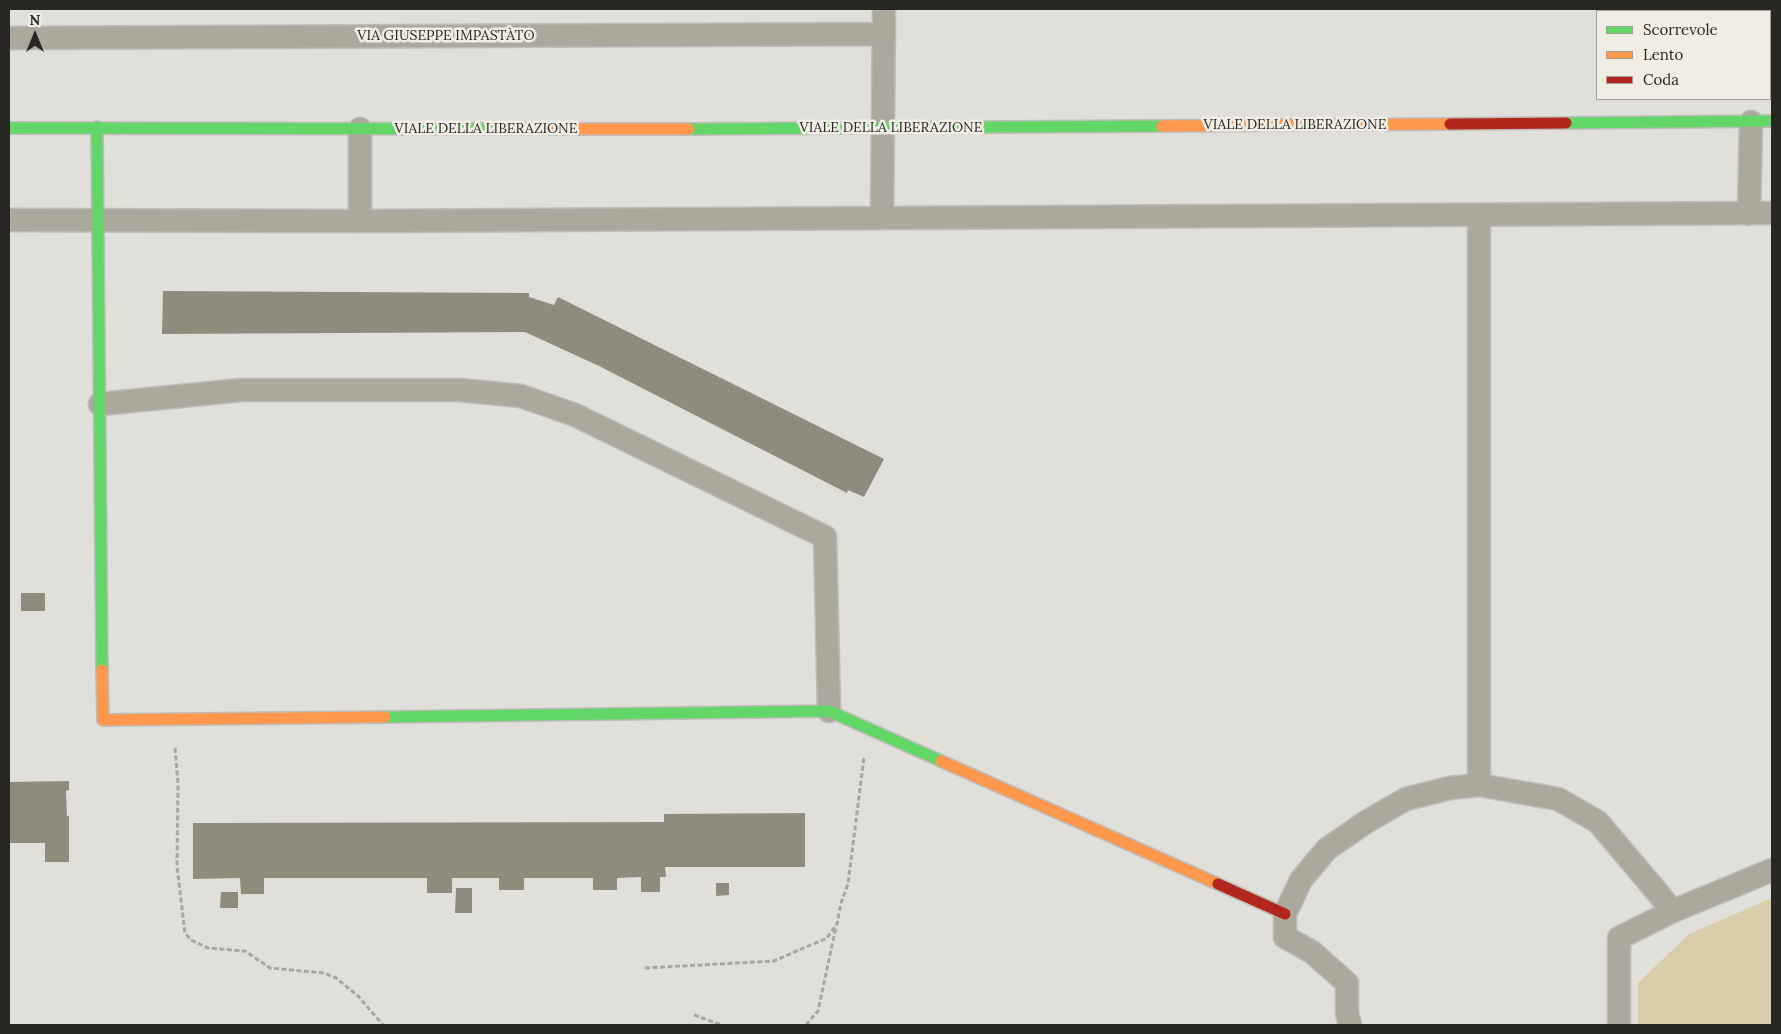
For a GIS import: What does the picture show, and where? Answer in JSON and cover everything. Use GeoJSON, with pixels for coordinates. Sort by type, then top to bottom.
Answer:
{"type":"FeatureCollection","features":[{"type":"Feature","properties":{"kind":"street"},"geometry":{"type":"LineString","coordinates":[[882,218],[884,9]]}},
{"type":"Feature","properties":{"kind":"street","name":"VIA GIUSEPPE IMPASTÀTO"},"geometry":{"type":"LineString","coordinates":[[9,38],[884,34]]}},
{"type":"Feature","properties":{"kind":"street"},"geometry":{"type":"LineString","coordinates":[[1749,214],[1761,122]]}},
{"type":"Feature","properties":{"kind":"street","name":"VIALE DELLA LIBERAZIONE"},"geometry":{"type":"LineString","coordinates":[[9,128],[883,129],[1761,122]]}},
{"type":"Feature","properties":{"kind":"street"},"geometry":{"type":"LineString","coordinates":[[97,127],[102,720],[829,711],[1285,914]]}},
{"type":"Feature","properties":{"kind":"street"},"geometry":{"type":"LineString","coordinates":[[360,129],[360,221]]}},
{"type":"Feature","properties":{"kind":"street"},"geometry":{"type":"LineString","coordinates":[[9,220],[360,221],[1772,214]]}},
{"type":"Feature","properties":{"kind":"street"},"geometry":{"type":"LineString","coordinates":[[1479,215],[1479,785]]}},
{"type":"Feature","properties":{"kind":"street"},"geometry":{"type":"LineString","coordinates":[[100,404],[242,390],[460,390],[521,396],[575,415],[825,536],[829,711]]}},
{"type":"Feature","properties":{"kind":"street"},"geometry":{"type":"LineString","coordinates":[[1350,1025],[1347,1013],[1347,983],[1312,952],[1285,937],[1285,914],[1300,880],[1327,849],[1366,822],[1406,798],[1450,788],[1479,785],[1558,799],[1598,822],[1673,911]]}},
{"type":"Feature","properties":{"kind":"street"},"geometry":{"type":"LineString","coordinates":[[1619,1025],[1619,938],[1673,911],[1772,870]]}},
{"type":"Feature","properties":{"kind":"path"},"geometry":{"type":"LineString","coordinates":[[172,720],[178,784],[177,866],[185,933],[190,940],[208,948],[245,951],[270,968],[324,973],[336,978],[358,996],[383,1025]]}},
{"type":"Feature","properties":{"kind":"path"},"geometry":{"type":"LineString","coordinates":[[806,1025],[818,1011],[841,903],[848,884],[858,792],[869,729]]}},
{"type":"Feature","properties":{"kind":"path"},"geometry":{"type":"LineString","coordinates":[[645,968],[774,961],[827,938],[837,924]]}},
{"type":"Feature","properties":{"kind":"path"},"geometry":{"type":"LineString","coordinates":[[694,1015],[722,1025]]}},
{"type":"Feature","properties":{"kind":"shaded area"},"geometry":{"type":"Polygon","coordinates":[[[1772,898],[1772,1025],[1638,1025],[1638,983],[1689,934],[1772,898]]]}},
{"type":"Feature","properties":{"kind":"building"},"geometry":{"type":"Polygon","coordinates":[[[163,291],[529,293],[529,297],[554,305],[558,297],[884,459],[864,497],[848,490],[847,493],[599,366],[525,332],[162,334],[163,291]]]}},
{"type":"Feature","properties":{"kind":"building"},"geometry":{"type":"Polygon","coordinates":[[[21,593],[45,593],[45,611],[21,611],[21,593]]]}},
{"type":"Feature","properties":{"kind":"building"},"geometry":{"type":"Polygon","coordinates":[[[69,781],[69,790],[66,791],[67,816],[69,816],[69,862],[45,862],[45,843],[9,843],[9,782],[69,781]]]}},
{"type":"Feature","properties":{"kind":"building"},"geometry":{"type":"Polygon","coordinates":[[[805,813],[805,867],[665,867],[666,877],[660,877],[660,892],[641,892],[641,877],[617,878],[617,890],[593,890],[593,878],[524,878],[524,890],[499,890],[499,878],[452,878],[452,893],[427,893],[427,878],[264,878],[264,894],[241,894],[240,878],[193,879],[193,823],[664,822],[664,814],[805,813]]]}},
{"type":"Feature","properties":{"kind":"building"},"geometry":{"type":"Polygon","coordinates":[[[716,883],[729,883],[729,895],[716,896],[716,883]]]}},
{"type":"Feature","properties":{"kind":"building"},"geometry":{"type":"Polygon","coordinates":[[[456,888],[472,888],[472,913],[455,913],[456,888]]]}},
{"type":"Feature","properties":{"kind":"building"},"geometry":{"type":"Polygon","coordinates":[[[221,892],[238,892],[238,908],[220,908],[221,892]]]}},
{"type":"Feature","properties":{"kind":"traffic: fast"},"geometry":{"type":"LineString","coordinates":[[1566,123],[1772,121]]}},
{"type":"Feature","properties":{"kind":"traffic: fast"},"geometry":{"type":"LineString","coordinates":[[689,129],[1162,126]]}},
{"type":"Feature","properties":{"kind":"traffic: fast"},"geometry":{"type":"LineString","coordinates":[[97,127],[102,670]]}},
{"type":"Feature","properties":{"kind":"traffic: fast"},"geometry":{"type":"LineString","coordinates":[[9,128],[533,129]]}},
{"type":"Feature","properties":{"kind":"traffic: fast"},"geometry":{"type":"LineString","coordinates":[[385,717],[829,711],[941,761]]}},
{"type":"Feature","properties":{"kind":"traffic: slow"},"geometry":{"type":"LineString","coordinates":[[1162,126],[1450,124]]}},
{"type":"Feature","properties":{"kind":"traffic: slow"},"geometry":{"type":"LineString","coordinates":[[533,129],[689,129]]}},
{"type":"Feature","properties":{"kind":"traffic: slow"},"geometry":{"type":"LineString","coordinates":[[102,670],[103,720],[385,717]]}},
{"type":"Feature","properties":{"kind":"traffic: slow"},"geometry":{"type":"LineString","coordinates":[[941,761],[1218,884]]}},
{"type":"Feature","properties":{"kind":"traffic: jam"},"geometry":{"type":"LineString","coordinates":[[1450,124],[1566,123]]}},
{"type":"Feature","properties":{"kind":"traffic: jam"},"geometry":{"type":"LineString","coordinates":[[1218,884],[1285,914]]}}]}
